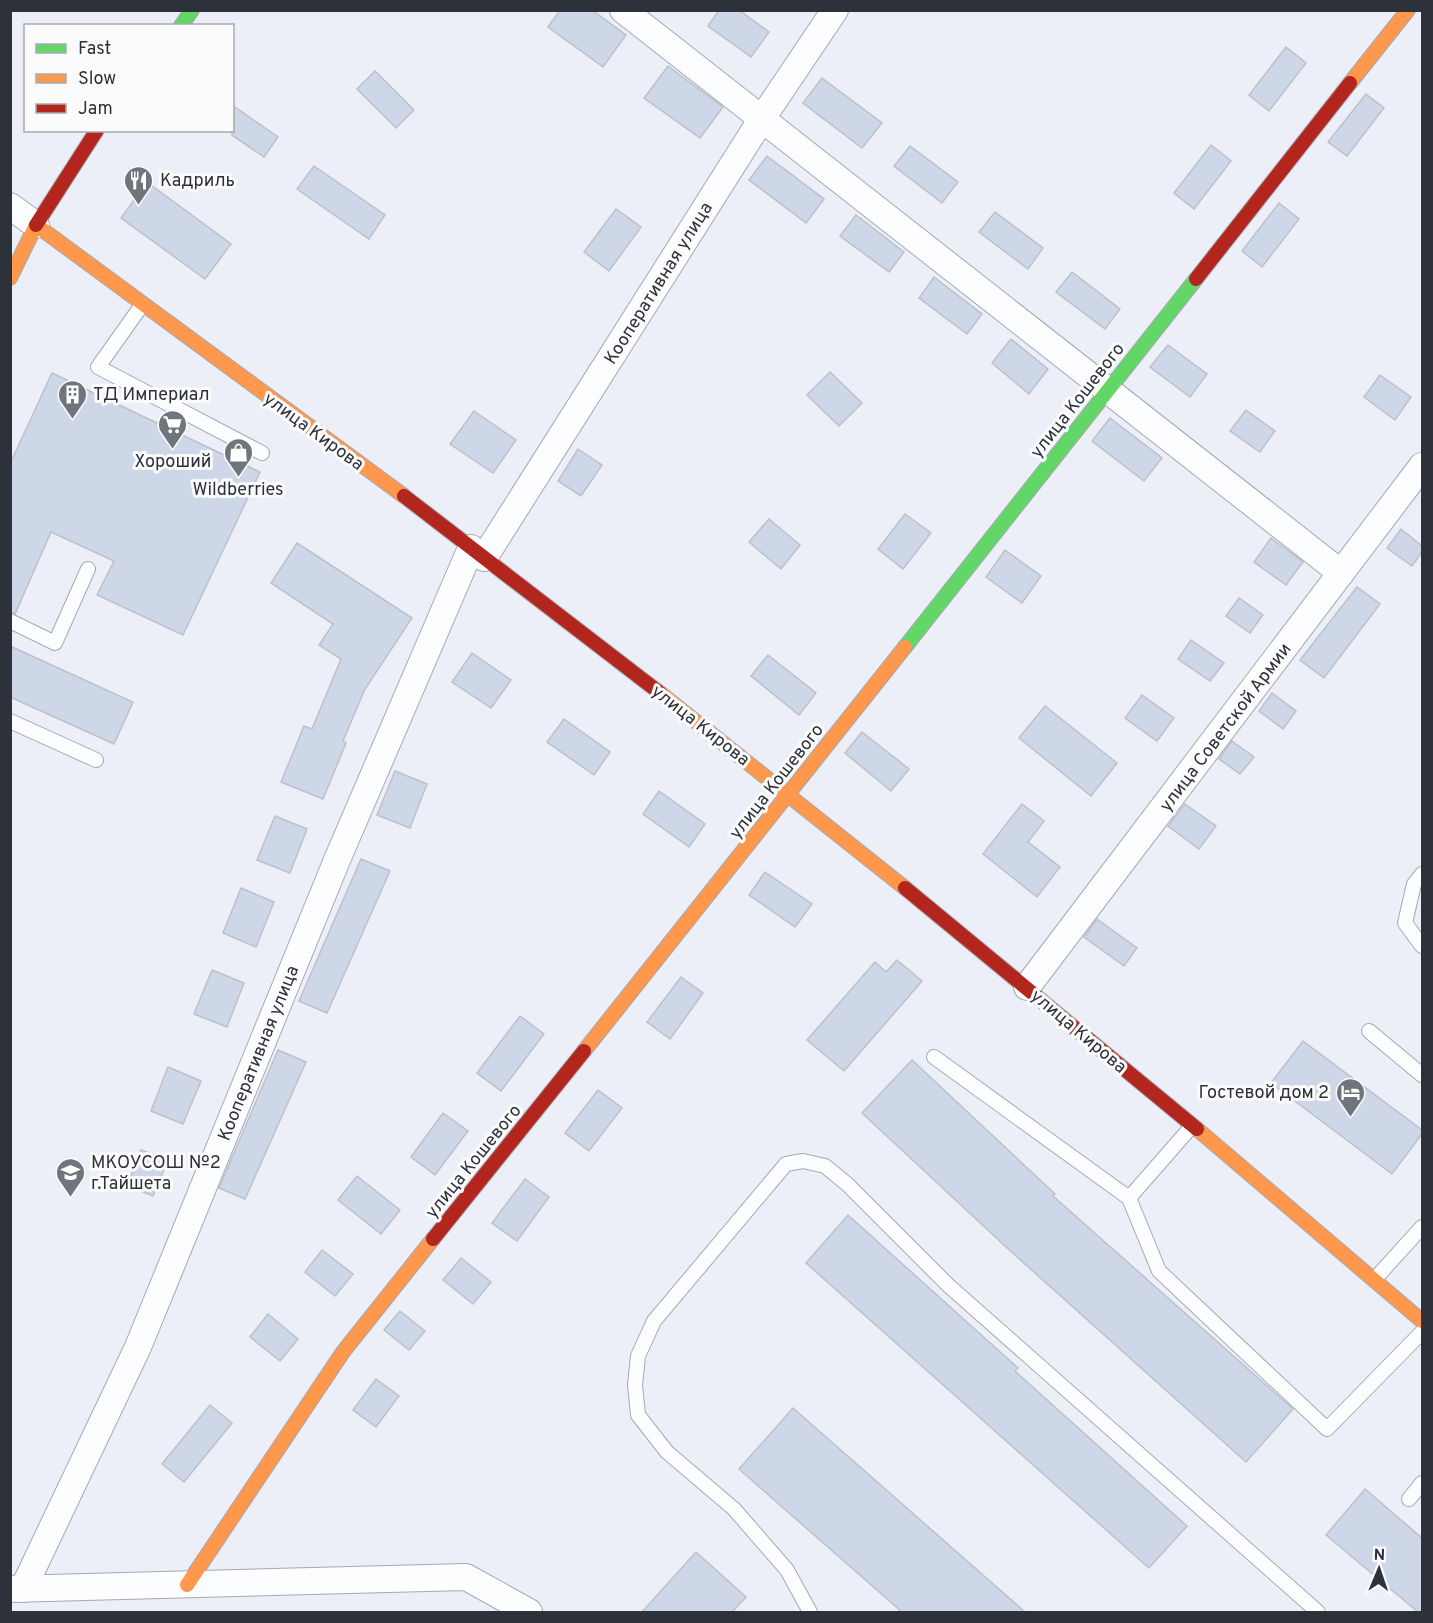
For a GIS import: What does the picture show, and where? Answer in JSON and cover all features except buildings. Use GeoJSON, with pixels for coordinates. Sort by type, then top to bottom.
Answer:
{"type":"FeatureCollection","features":[{"type":"Feature","properties":{"kind":"street"},"geometry":{"type":"LineString","coordinates":[[182,24],[192,10]]}},
{"type":"Feature","properties":{"kind":"street"},"geometry":{"type":"LineString","coordinates":[[623,10],[1341,573]]}},
{"type":"Feature","properties":{"kind":"street","name":"Кооперативная улица"},"geometry":{"type":"LineString","coordinates":[[17,1589],[138,1347],[337,860],[478,553],[835,10]]}},
{"type":"Feature","properties":{"kind":"street","name":"улица Кошевого"},"geometry":{"type":"LineString","coordinates":[[187,1585],[342,1352],[789,794],[1408,10]]}},
{"type":"Feature","properties":{"kind":"street"},"geometry":{"type":"LineString","coordinates":[[10,278],[36,225],[83,148],[95,132]]}},
{"type":"Feature","properties":{"kind":"street","name":"улица Кирова"},"geometry":{"type":"LineString","coordinates":[[10,206],[478,553],[789,794],[1027,987],[1422,1321]]}},
{"type":"Feature","properties":{"kind":"street","name":"улица Советской Армии"},"geometry":{"type":"LineString","coordinates":[[1027,987],[1422,466]]}},
{"type":"Feature","properties":{"kind":"street"},"geometry":{"type":"LineString","coordinates":[[17,1589],[466,1577],[529,1612]]}},
{"type":"Feature","properties":{"kind":"lane"},"geometry":{"type":"LineString","coordinates":[[142,305],[98,367],[262,453]]}},
{"type":"Feature","properties":{"kind":"lane"},"geometry":{"type":"LineString","coordinates":[[10,621],[55,643],[88,569]]}},
{"type":"Feature","properties":{"kind":"lane"},"geometry":{"type":"LineString","coordinates":[[10,721],[96,760]]}},
{"type":"Feature","properties":{"kind":"lane"},"geometry":{"type":"LineString","coordinates":[[1422,874],[1414,884],[1405,923],[1422,946]]}},
{"type":"Feature","properties":{"kind":"lane"},"geometry":{"type":"LineString","coordinates":[[1369,1031],[1422,1075]]}},
{"type":"Feature","properties":{"kind":"lane"},"geometry":{"type":"LineString","coordinates":[[934,1057],[1129,1198],[1159,1270],[1327,1429],[1422,1332]]}},
{"type":"Feature","properties":{"kind":"lane"},"geometry":{"type":"LineString","coordinates":[[1129,1198],[1192,1126]]}},
{"type":"Feature","properties":{"kind":"lane"},"geometry":{"type":"LineString","coordinates":[[810,1612],[787,1570],[734,1509],[667,1452],[638,1415],[635,1385],[638,1356],[654,1321],[774,1176],[786,1164],[803,1161],[825,1166],[847,1184],[949,1286],[1318,1612]]}},
{"type":"Feature","properties":{"kind":"lane"},"geometry":{"type":"LineString","coordinates":[[1374,1280],[1422,1227]]}},
{"type":"Feature","properties":{"kind":"lane"},"geometry":{"type":"LineString","coordinates":[[1409,1499],[1422,1483]]}},
{"type":"Feature","properties":{"kind":"traffic: fast"},"geometry":{"type":"LineString","coordinates":[[182,24],[192,10]]}},
{"type":"Feature","properties":{"kind":"traffic: fast"},"geometry":{"type":"LineString","coordinates":[[905,647],[1196,279]]}},
{"type":"Feature","properties":{"kind":"traffic: slow"},"geometry":{"type":"LineString","coordinates":[[1350,83],[1408,10]]}},
{"type":"Feature","properties":{"kind":"traffic: slow"},"geometry":{"type":"LineString","coordinates":[[10,278],[36,225],[404,496]]}},
{"type":"Feature","properties":{"kind":"traffic: slow"},"geometry":{"type":"LineString","coordinates":[[584,1051],[905,647]]}},
{"type":"Feature","properties":{"kind":"traffic: slow"},"geometry":{"type":"LineString","coordinates":[[660,693],[905,888]]}},
{"type":"Feature","properties":{"kind":"traffic: slow"},"geometry":{"type":"LineString","coordinates":[[1197,1129],[1422,1321]]}},
{"type":"Feature","properties":{"kind":"traffic: slow"},"geometry":{"type":"LineString","coordinates":[[187,1585],[343,1352],[433,1239]]}},
{"type":"Feature","properties":{"kind":"traffic: jam"},"geometry":{"type":"LineString","coordinates":[[1196,279],[1350,83]]}},
{"type":"Feature","properties":{"kind":"traffic: jam"},"geometry":{"type":"LineString","coordinates":[[36,225],[96,132]]}},
{"type":"Feature","properties":{"kind":"traffic: jam"},"geometry":{"type":"LineString","coordinates":[[404,496],[660,693]]}},
{"type":"Feature","properties":{"kind":"traffic: jam"},"geometry":{"type":"LineString","coordinates":[[905,888],[1197,1129]]}},
{"type":"Feature","properties":{"kind":"traffic: jam"},"geometry":{"type":"LineString","coordinates":[[433,1239],[584,1051]]}},
{"type":"Feature","properties":{"kind":"place","name":"Кадриль"},"geometry":{"type":"Point","coordinates":[139,206]}},
{"type":"Feature","properties":{"kind":"place","name":"ТД Империал"},"geometry":{"type":"Point","coordinates":[72,420]}},
{"type":"Feature","properties":{"kind":"place","name":"Хороший"},"geometry":{"type":"Point","coordinates":[173,450]}},
{"type":"Feature","properties":{"kind":"place","name":"Wildberries"},"geometry":{"type":"Point","coordinates":[238,478]}},
{"type":"Feature","properties":{"kind":"place","name":"Гостевой дом 2"},"geometry":{"type":"Point","coordinates":[1350,1118]}},
{"type":"Feature","properties":{"kind":"place","name":"МКОУСОШ №2 г.Тайшета"},"geometry":{"type":"Point","coordinates":[70,1198]}}]}
